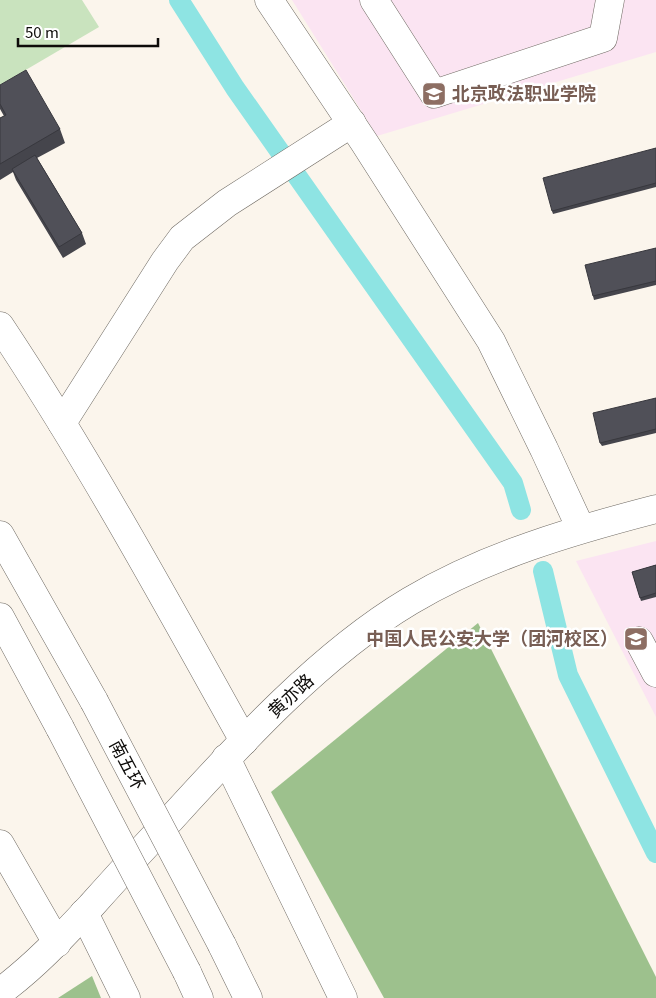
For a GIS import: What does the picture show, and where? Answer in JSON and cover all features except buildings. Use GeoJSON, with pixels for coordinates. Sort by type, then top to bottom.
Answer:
{"type":"FeatureCollection","features":[{"type":"Feature","properties":{"kind":"main road"},"geometry":{"type":"LineString","coordinates":[[269,0],[346,127],[491,341],[581,529]]}},
{"type":"Feature","properties":{"kind":"main road"},"geometry":{"type":"LineString","coordinates":[[374,0],[434,94],[603,38],[610,0]]}},
{"type":"Feature","properties":{"kind":"main road"},"geometry":{"type":"LineString","coordinates":[[62,423],[165,260],[182,238],[227,203],[346,127]]}},
{"type":"Feature","properties":{"kind":"main road"},"geometry":{"type":"LineString","coordinates":[[0,326],[118,514],[235,750],[343,998]]}},
{"type":"Feature","properties":{"kind":"main road","name":"黄亦路"},"geometry":{"type":"LineString","coordinates":[[0,992],[57,943],[235,750],[312,676],[365,632],[410,601],[505,555],[581,529],[656,509]]}},
{"type":"Feature","properties":{"kind":"main road","name":"南五环"},"geometry":{"type":"LineString","coordinates":[[0,535],[94,701],[248,998]]}},
{"type":"Feature","properties":{"kind":"main road"},"geometry":{"type":"LineString","coordinates":[[0,617],[60,728],[199,998]]}},
{"type":"Feature","properties":{"kind":"main road"},"geometry":{"type":"LineString","coordinates":[[639,641],[656,673]]}},
{"type":"Feature","properties":{"kind":"main road"},"geometry":{"type":"LineString","coordinates":[[0,844],[57,943]]}},
{"type":"Feature","properties":{"kind":"main road"},"geometry":{"type":"LineString","coordinates":[[84,913],[126,998]]}},
{"type":"Feature","properties":{"kind":"shaded area","name":"北京政法职业学院"},"geometry":{"type":"Polygon","coordinates":[[[292,0],[656,0],[656,52],[377,136],[292,0]]]}},
{"type":"Feature","properties":{"kind":"shaded area","name":"中国人民公安大学（团河校区）"},"geometry":{"type":"Polygon","coordinates":[[[656,541],[656,717],[576,561],[656,541]]]}},
{"type":"Feature","properties":{"kind":"green space"},"geometry":{"type":"Polygon","coordinates":[[[0,0],[82,0],[99,27],[0,85],[0,0]]]}},
{"type":"Feature","properties":{"kind":"green space"},"geometry":{"type":"Polygon","coordinates":[[[478,623],[656,977],[656,998],[384,998],[271,792],[478,623]]]}},
{"type":"Feature","properties":{"kind":"green space"},"geometry":{"type":"Polygon","coordinates":[[[92,976],[101,998],[58,998],[92,976]]]}},
{"type":"Feature","properties":{"kind":"waterway"},"geometry":{"type":"LineString","coordinates":[[179,0],[235,88],[513,483],[521,510]]}},
{"type":"Feature","properties":{"kind":"waterway"},"geometry":{"type":"LineString","coordinates":[[543,571],[568,675],[656,853]]}},
{"type":"Feature","properties":{"kind":"place","name":"北京政法职业学院"},"geometry":{"type":"Point","coordinates":[434,94]}},
{"type":"Feature","properties":{"kind":"place","name":"中国人民公安大学（团河校区）"},"geometry":{"type":"Point","coordinates":[636,639]}}]}
